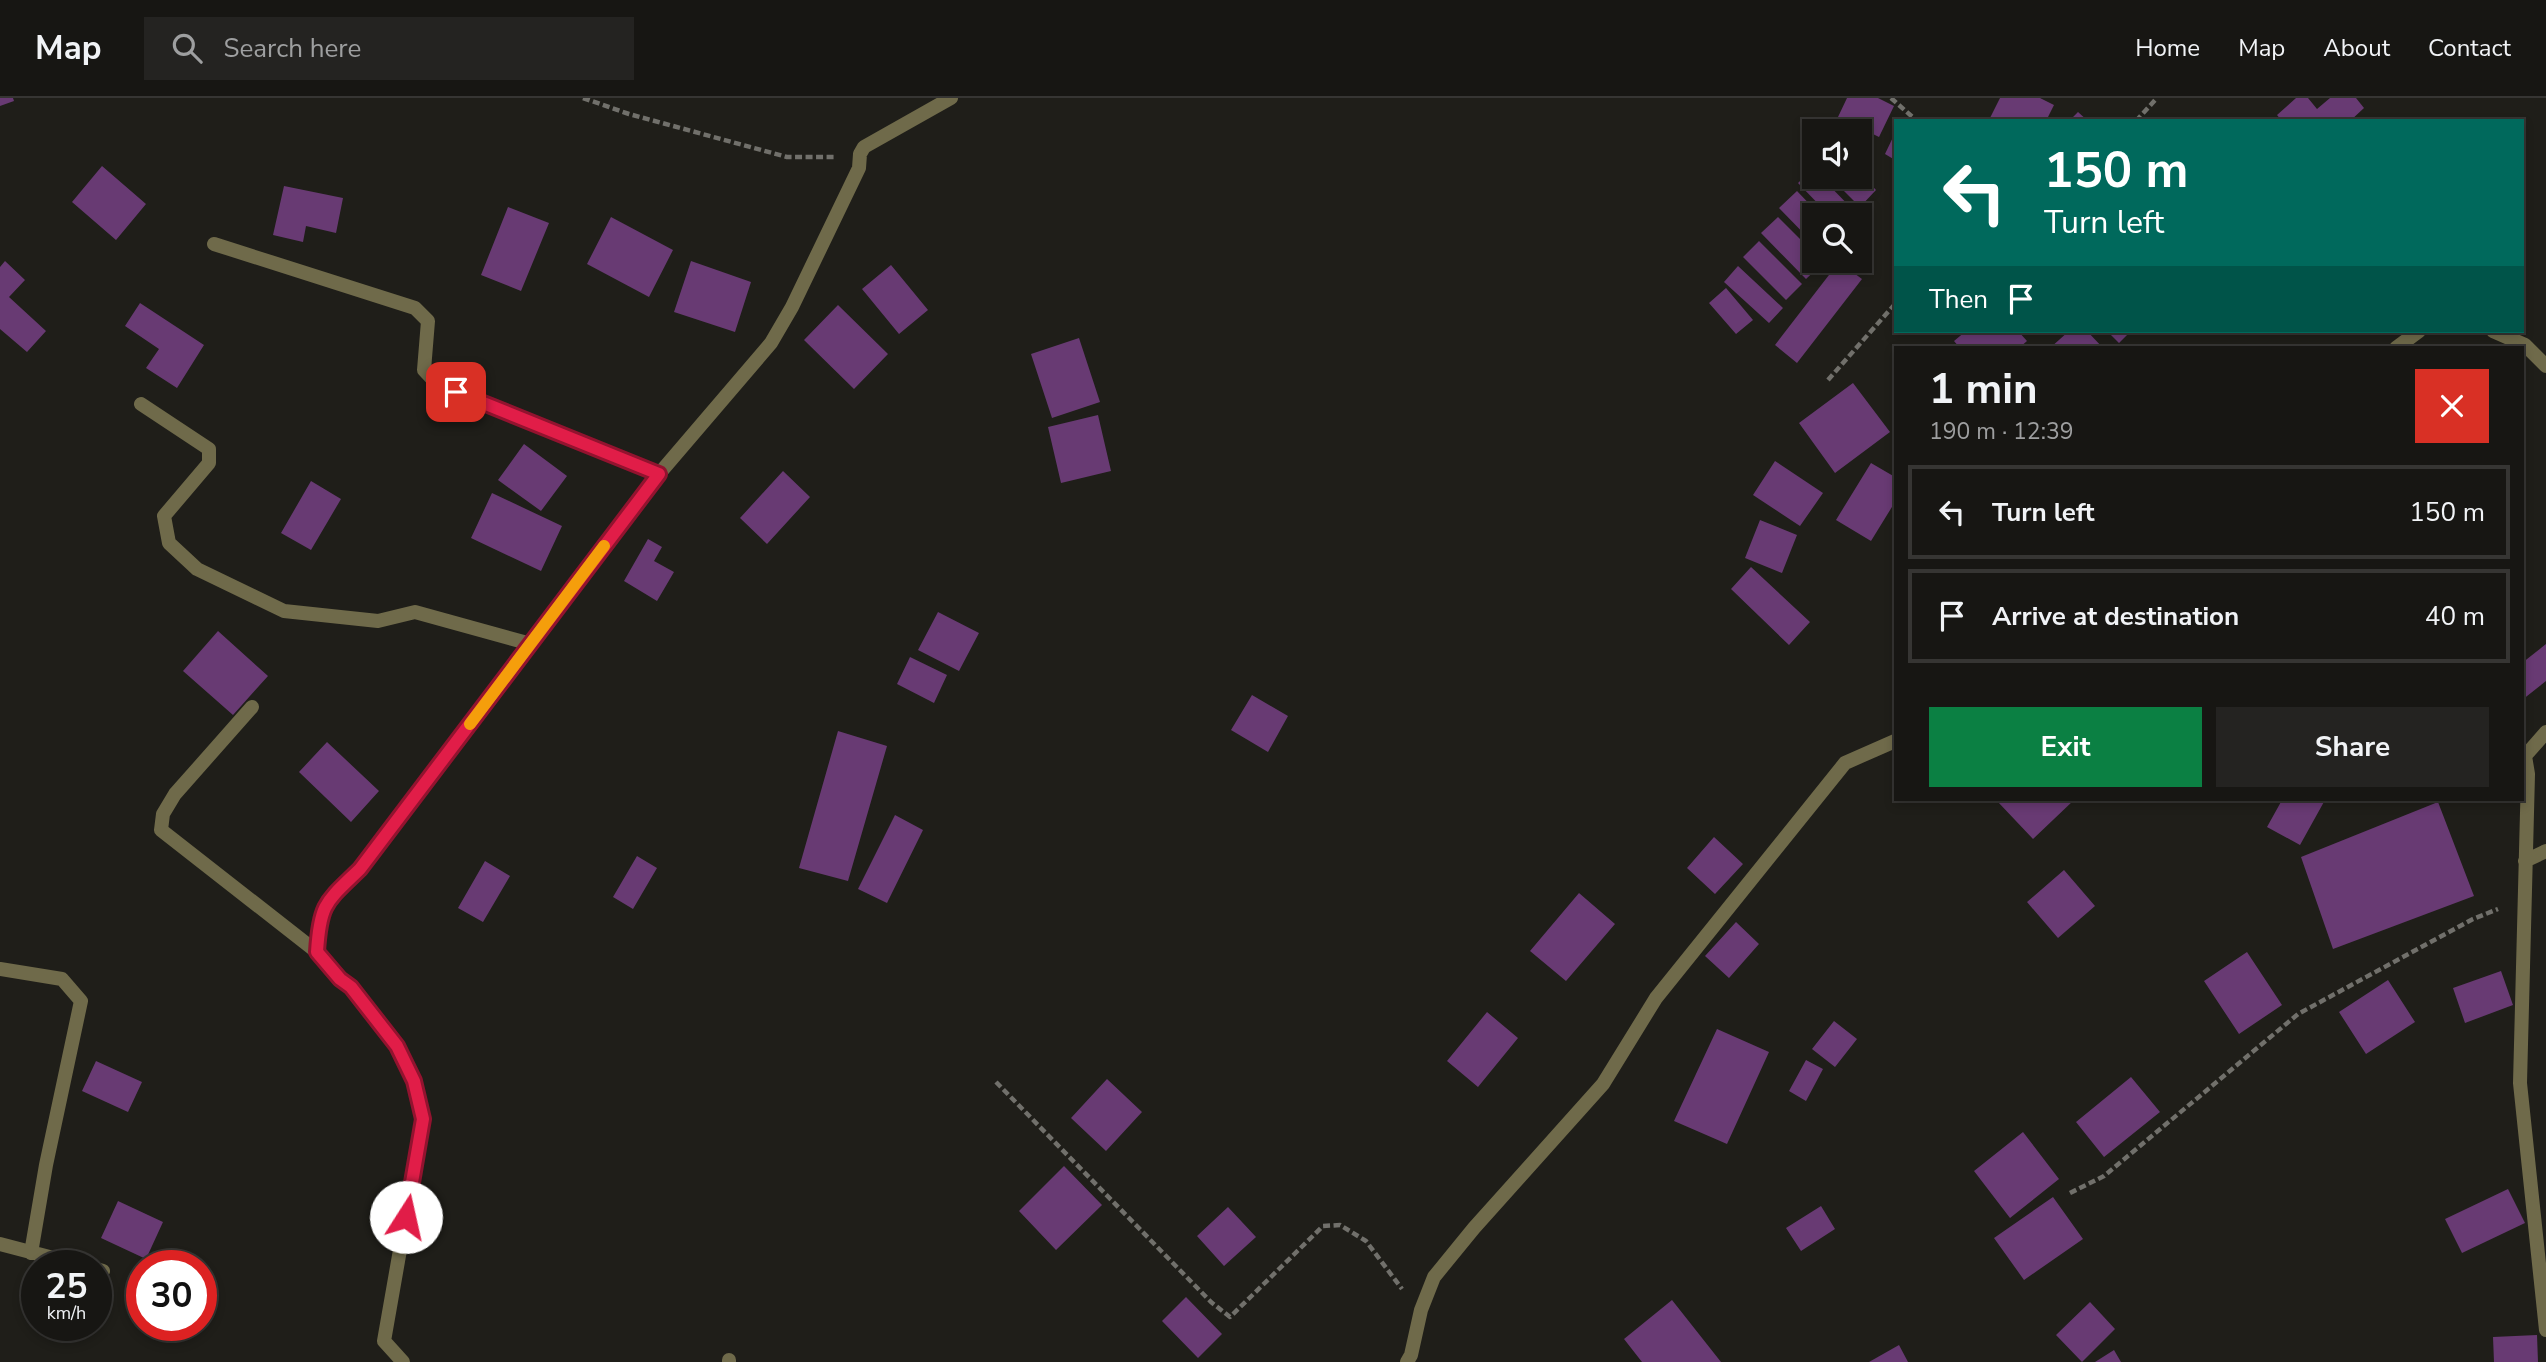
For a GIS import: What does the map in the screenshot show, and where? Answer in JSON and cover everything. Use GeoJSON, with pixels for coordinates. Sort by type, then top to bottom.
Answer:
{"type":"FeatureCollection","features":[{"type":"Feature","properties":{"kind":"street"},"geometry":{"type":"LineString","coordinates":[[317,952],[319,920],[329,899],[360,869],[659,474],[771,344],[792,307],[859,168],[860,154],[864,147],[951,98]]}},
{"type":"Feature","properties":{"kind":"street"},"geometry":{"type":"LineString","coordinates":[[214,244],[415,308],[428,321],[424,370],[438,385],[659,474]]}},
{"type":"Feature","properties":{"kind":"street"},"geometry":{"type":"LineString","coordinates":[[2399,346],[2416,333]]}},
{"type":"Feature","properties":{"kind":"street"},"geometry":{"type":"LineString","coordinates":[[2498,333],[2525,345],[2546,366]]}},
{"type":"Feature","properties":{"kind":"street"},"geometry":{"type":"LineString","coordinates":[[141,404],[209,449],[209,463],[164,516],[169,543],[197,569],[284,611],[378,621],[415,612],[531,643]]}},
{"type":"Feature","properties":{"kind":"street"},"geometry":{"type":"LineString","coordinates":[[252,707],[175,794],[163,814],[161,830],[317,952],[340,979],[351,987],[397,1046],[414,1081],[423,1119],[384,1341],[403,1362]]}},
{"type":"Feature","properties":{"kind":"street"},"geometry":{"type":"LineString","coordinates":[[2546,732],[2524,754],[2528,774],[2520,1083],[2546,1330]]}},
{"type":"Feature","properties":{"kind":"street"},"geometry":{"type":"LineString","coordinates":[[1407,1362],[1434,1277],[1474,1228],[1603,1084],[1656,998],[1845,763],[1894,741]]}},
{"type":"Feature","properties":{"kind":"street"},"geometry":{"type":"LineString","coordinates":[[2525,861],[2546,851]]}},
{"type":"Feature","properties":{"kind":"street"},"geometry":{"type":"LineString","coordinates":[[0,969],[62,979],[81,1001],[46,1165],[32,1250]]}},
{"type":"Feature","properties":{"kind":"street"},"geometry":{"type":"LineString","coordinates":[[0,1244],[21,1250]]}},
{"type":"Feature","properties":{"kind":"path"},"geometry":{"type":"LineString","coordinates":[[583,98],[641,118],[788,157],[860,154]]}},
{"type":"Feature","properties":{"kind":"path"},"geometry":{"type":"LineString","coordinates":[[1891,98],[1915,119]]}},
{"type":"Feature","properties":{"kind":"path"},"geometry":{"type":"LineString","coordinates":[[2138,119],[2157,98]]}},
{"type":"Feature","properties":{"kind":"path"},"geometry":{"type":"LineString","coordinates":[[1828,380],[1894,305]]}},
{"type":"Feature","properties":{"kind":"path"},"geometry":{"type":"LineString","coordinates":[[2070,1193],[2104,1176],[2298,1014],[2473,919],[2525,898]]}},
{"type":"Feature","properties":{"kind":"path"},"geometry":{"type":"LineString","coordinates":[[996,1082],[1211,1302],[1230,1317],[1323,1226],[1340,1225],[1366,1241],[1407,1296]]}},
{"type":"Feature","properties":{"kind":"building"},"geometry":{"type":"Polygon","coordinates":[[[0,98],[13,98],[14,101],[0,106],[0,98]]]}},
{"type":"Feature","properties":{"kind":"building"},"geometry":{"type":"Polygon","coordinates":[[[1847,98],[1878,98],[1894,106],[1879,137],[1872,134],[1872,119],[1838,117],[1847,98]]]}},
{"type":"Feature","properties":{"kind":"building"},"geometry":{"type":"Polygon","coordinates":[[[2000,98],[2040,98],[2054,105],[2047,119],[1990,118],[2000,98]]]}},
{"type":"Feature","properties":{"kind":"building"},"geometry":{"type":"Polygon","coordinates":[[[2296,98],[2308,98],[2317,109],[2330,98],[2356,98],[2364,108],[2352,119],[2280,119],[2277,115],[2296,98]]]}},
{"type":"Feature","properties":{"kind":"building"},"geometry":{"type":"Polygon","coordinates":[[[2078,112],[2086,119],[2071,119],[2078,112]]]}},
{"type":"Feature","properties":{"kind":"building"},"geometry":{"type":"Polygon","coordinates":[[[1894,135],[1894,159],[1885,154],[1894,135]]]}},
{"type":"Feature","properties":{"kind":"building"},"geometry":{"type":"Polygon","coordinates":[[[102,166],[146,204],[116,240],[72,202],[102,166]]]}},
{"type":"Feature","properties":{"kind":"building"},"geometry":{"type":"Polygon","coordinates":[[[284,186],[343,198],[336,233],[306,226],[303,242],[273,235],[284,186]]]}},
{"type":"Feature","properties":{"kind":"building"},"geometry":{"type":"Polygon","coordinates":[[[1872,186],[1876,190],[1864,203],[1856,203],[1842,189],[1872,189],[1872,186]]]}},
{"type":"Feature","properties":{"kind":"building"},"geometry":{"type":"Polygon","coordinates":[[[1804,189],[1833,189],[1846,203],[1817,203],[1804,189]]]}},
{"type":"Feature","properties":{"kind":"building"},"geometry":{"type":"Polygon","coordinates":[[[1797,191],[1808,203],[1802,203],[1802,232],[1779,208],[1797,191]]]}},
{"type":"Feature","properties":{"kind":"building"},"geometry":{"type":"Polygon","coordinates":[[[508,207],[549,223],[521,291],[481,275],[508,207]]]}},
{"type":"Feature","properties":{"kind":"building"},"geometry":{"type":"Polygon","coordinates":[[[611,217],[673,250],[649,297],[587,264],[611,217]]]}},
{"type":"Feature","properties":{"kind":"building"},"geometry":{"type":"Polygon","coordinates":[[[1778,217],[1802,241],[1802,273],[1812,273],[1806,279],[1761,233],[1778,217]]]}},
{"type":"Feature","properties":{"kind":"building"},"geometry":{"type":"Polygon","coordinates":[[[1759,241],[1802,284],[1786,300],[1743,257],[1759,241]]]}},
{"type":"Feature","properties":{"kind":"building"},"geometry":{"type":"Polygon","coordinates":[[[5,261],[25,280],[9,297],[46,331],[27,352],[0,329],[0,267],[5,261]]]}},
{"type":"Feature","properties":{"kind":"building"},"geometry":{"type":"Polygon","coordinates":[[[691,261],[751,282],[735,332],[674,312],[691,261]]]}},
{"type":"Feature","properties":{"kind":"building"},"geometry":{"type":"Polygon","coordinates":[[[891,265],[928,310],[899,334],[862,289],[891,265]]]}},
{"type":"Feature","properties":{"kind":"building"},"geometry":{"type":"Polygon","coordinates":[[[1738,266],[1783,308],[1769,323],[1724,282],[1738,266]]]}},
{"type":"Feature","properties":{"kind":"building"},"geometry":{"type":"Polygon","coordinates":[[[1831,273],[1854,273],[1862,279],[1797,363],[1775,345],[1831,273]]]}},
{"type":"Feature","properties":{"kind":"building"},"geometry":{"type":"Polygon","coordinates":[[[1726,288],[1753,320],[1736,334],[1709,303],[1726,288]]]}},
{"type":"Feature","properties":{"kind":"building"},"geometry":{"type":"Polygon","coordinates":[[[140,303],[204,345],[177,388],[146,368],[159,349],[125,326],[140,303]]]}},
{"type":"Feature","properties":{"kind":"building"},"geometry":{"type":"Polygon","coordinates":[[[838,305],[888,354],[854,389],[804,340],[838,305]]]}},
{"type":"Feature","properties":{"kind":"building"},"geometry":{"type":"Polygon","coordinates":[[[1964,333],[2020,333],[2027,341],[2021,346],[1958,346],[1954,341],[1964,333]]]}},
{"type":"Feature","properties":{"kind":"building"},"geometry":{"type":"Polygon","coordinates":[[[2067,333],[2089,333],[2101,346],[2052,346],[2067,333]]]}},
{"type":"Feature","properties":{"kind":"building"},"geometry":{"type":"Polygon","coordinates":[[[2109,333],[2129,333],[2119,343],[2109,333]]]}},
{"type":"Feature","properties":{"kind":"building"},"geometry":{"type":"Polygon","coordinates":[[[1079,338],[1100,402],[1052,418],[1031,354],[1079,338]]]}},
{"type":"Feature","properties":{"kind":"building"},"geometry":{"type":"Polygon","coordinates":[[[1853,383],[1890,432],[1835,473],[1799,423],[1853,383]]]}},
{"type":"Feature","properties":{"kind":"building"},"geometry":{"type":"Polygon","coordinates":[[[1098,415],[1111,471],[1061,483],[1048,427],[1098,415]]]}},
{"type":"Feature","properties":{"kind":"building"},"geometry":{"type":"Polygon","coordinates":[[[524,444],[567,476],[541,511],[498,480],[524,444]]]}},
{"type":"Feature","properties":{"kind":"building"},"geometry":{"type":"Polygon","coordinates":[[[1775,461],[1823,493],[1800,526],[1753,495],[1775,461]]]}},
{"type":"Feature","properties":{"kind":"building"},"geometry":{"type":"Polygon","coordinates":[[[1871,463],[1894,476],[1894,504],[1871,541],[1836,520],[1871,463]]]}},
{"type":"Feature","properties":{"kind":"building"},"geometry":{"type":"Polygon","coordinates":[[[783,471],[810,497],[767,544],[740,518],[783,471]]]}},
{"type":"Feature","properties":{"kind":"building"},"geometry":{"type":"Polygon","coordinates":[[[311,481],[341,499],[311,550],[281,533],[311,481]]]}},
{"type":"Feature","properties":{"kind":"building"},"geometry":{"type":"Polygon","coordinates":[[[492,493],[562,526],[541,571],[471,538],[492,493]]]}},
{"type":"Feature","properties":{"kind":"building"},"geometry":{"type":"Polygon","coordinates":[[[1760,520],[1797,535],[1782,573],[1745,558],[1760,520]]]}},
{"type":"Feature","properties":{"kind":"building"},"geometry":{"type":"Polygon","coordinates":[[[648,539],[662,547],[654,561],[674,572],[657,601],[624,581],[648,539]]]}},
{"type":"Feature","properties":{"kind":"building"},"geometry":{"type":"Polygon","coordinates":[[[1751,567],[1810,622],[1789,645],[1731,589],[1751,567]]]}},
{"type":"Feature","properties":{"kind":"building"},"geometry":{"type":"Polygon","coordinates":[[[938,612],[979,633],[959,671],[918,650],[938,612]]]}},
{"type":"Feature","properties":{"kind":"building"},"geometry":{"type":"Polygon","coordinates":[[[218,631],[268,676],[233,715],[183,671],[218,631]]]}},
{"type":"Feature","properties":{"kind":"building"},"geometry":{"type":"Polygon","coordinates":[[[2546,644],[2546,681],[2524,698],[2524,661],[2546,644]]]}},
{"type":"Feature","properties":{"kind":"building"},"geometry":{"type":"Polygon","coordinates":[[[910,657],[947,675],[934,703],[897,684],[910,657]]]}},
{"type":"Feature","properties":{"kind":"building"},"geometry":{"type":"Polygon","coordinates":[[[1252,695],[1288,716],[1268,752],[1231,730],[1252,695]]]}},
{"type":"Feature","properties":{"kind":"building"},"geometry":{"type":"Polygon","coordinates":[[[838,731],[887,746],[848,881],[799,868],[838,731]]]}},
{"type":"Feature","properties":{"kind":"building"},"geometry":{"type":"Polygon","coordinates":[[[327,742],[379,791],[351,822],[299,772],[327,742]]]}},
{"type":"Feature","properties":{"kind":"building"},"geometry":{"type":"Polygon","coordinates":[[[2000,801],[2073,801],[2033,839],[2000,801]]]}},
{"type":"Feature","properties":{"kind":"building"},"geometry":{"type":"Polygon","coordinates":[[[2281,801],[2324,801],[2300,845],[2267,827],[2281,801]]]}},
{"type":"Feature","properties":{"kind":"building"},"geometry":{"type":"Polygon","coordinates":[[[2438,802],[2474,896],[2333,949],[2301,857],[2438,802]]]}},
{"type":"Feature","properties":{"kind":"building"},"geometry":{"type":"Polygon","coordinates":[[[895,815],[923,830],[887,903],[858,889],[895,815]]]}},
{"type":"Feature","properties":{"kind":"building"},"geometry":{"type":"Polygon","coordinates":[[[1714,837],[1743,864],[1715,894],[1687,868],[1714,837]]]}},
{"type":"Feature","properties":{"kind":"building"},"geometry":{"type":"Polygon","coordinates":[[[637,856],[657,868],[633,909],[613,897],[637,856]]]}},
{"type":"Feature","properties":{"kind":"building"},"geometry":{"type":"Polygon","coordinates":[[[485,861],[510,876],[483,922],[458,908],[485,861]]]}},
{"type":"Feature","properties":{"kind":"building"},"geometry":{"type":"Polygon","coordinates":[[[2064,870],[2095,906],[2058,938],[2027,902],[2064,870]]]}},
{"type":"Feature","properties":{"kind":"building"},"geometry":{"type":"Polygon","coordinates":[[[1579,893],[1615,924],[1566,981],[1530,951],[1579,893]]]}},
{"type":"Feature","properties":{"kind":"building"},"geometry":{"type":"Polygon","coordinates":[[[1736,922],[1759,944],[1729,978],[1705,956],[1736,922]]]}},
{"type":"Feature","properties":{"kind":"building"},"geometry":{"type":"Polygon","coordinates":[[[2247,952],[2282,1005],[2239,1034],[2204,981],[2247,952]]]}},
{"type":"Feature","properties":{"kind":"building"},"geometry":{"type":"Polygon","coordinates":[[[2501,971],[2513,1005],[2465,1023],[2453,988],[2501,971]]]}},
{"type":"Feature","properties":{"kind":"building"},"geometry":{"type":"Polygon","coordinates":[[[2388,980],[2415,1022],[2366,1054],[2339,1012],[2388,980]]]}},
{"type":"Feature","properties":{"kind":"building"},"geometry":{"type":"Polygon","coordinates":[[[1487,1012],[1518,1038],[1478,1087],[1447,1061],[1487,1012]]]}},
{"type":"Feature","properties":{"kind":"building"},"geometry":{"type":"Polygon","coordinates":[[[1834,1021],[1857,1039],[1835,1067],[1812,1049],[1834,1021]]]}},
{"type":"Feature","properties":{"kind":"building"},"geometry":{"type":"Polygon","coordinates":[[[1717,1029],[1769,1052],[1727,1144],[1674,1121],[1717,1029]]]}},
{"type":"Feature","properties":{"kind":"building"},"geometry":{"type":"Polygon","coordinates":[[[1806,1060],[1823,1069],[1806,1101],[1789,1091],[1806,1060]]]}},
{"type":"Feature","properties":{"kind":"building"},"geometry":{"type":"Polygon","coordinates":[[[96,1061],[142,1082],[128,1112],[82,1091],[96,1061]]]}},
{"type":"Feature","properties":{"kind":"building"},"geometry":{"type":"Polygon","coordinates":[[[2131,1077],[2160,1112],[2104,1157],[2076,1122],[2131,1077]]]}},
{"type":"Feature","properties":{"kind":"building"},"geometry":{"type":"Polygon","coordinates":[[[1107,1079],[1142,1112],[1106,1151],[1071,1118],[1107,1079]]]}},
{"type":"Feature","properties":{"kind":"building"},"geometry":{"type":"Polygon","coordinates":[[[2023,1132],[2059,1179],[2010,1218],[1974,1171],[2023,1132]]]}},
{"type":"Feature","properties":{"kind":"building"},"geometry":{"type":"Polygon","coordinates":[[[1064,1166],[1102,1205],[1056,1250],[1019,1211],[1064,1166]]]}},
{"type":"Feature","properties":{"kind":"building"},"geometry":{"type":"Polygon","coordinates":[[[2508,1189],[2525,1223],[2462,1253],[2445,1219],[2508,1189]]]}},
{"type":"Feature","properties":{"kind":"building"},"geometry":{"type":"Polygon","coordinates":[[[2053,1197],[2083,1239],[2024,1280],[1994,1238],[2053,1197]]]}},
{"type":"Feature","properties":{"kind":"building"},"geometry":{"type":"Polygon","coordinates":[[[118,1201],[163,1222],[150,1250],[127,1250],[101,1238],[118,1201]]]}},
{"type":"Feature","properties":{"kind":"building"},"geometry":{"type":"Polygon","coordinates":[[[1821,1206],[1835,1229],[1801,1251],[1786,1228],[1821,1206]]]}},
{"type":"Feature","properties":{"kind":"building"},"geometry":{"type":"Polygon","coordinates":[[[1228,1207],[1256,1237],[1224,1266],[1197,1236],[1228,1207]]]}},
{"type":"Feature","properties":{"kind":"building"},"geometry":{"type":"Polygon","coordinates":[[[1186,1297],[1222,1334],[1198,1358],[1162,1321],[1186,1297]]]}},
{"type":"Feature","properties":{"kind":"building"},"geometry":{"type":"Polygon","coordinates":[[[1672,1300],[1721,1362],[1642,1362],[1624,1339],[1672,1300]]]}},
{"type":"Feature","properties":{"kind":"building"},"geometry":{"type":"Polygon","coordinates":[[[2090,1302],[2115,1329],[2082,1362],[2056,1335],[2090,1302]]]}},
{"type":"Feature","properties":{"kind":"building"},"geometry":{"type":"Polygon","coordinates":[[[2537,1335],[2538,1362],[2494,1362],[2493,1337],[2537,1335]]]}},
{"type":"Feature","properties":{"kind":"building"},"geometry":{"type":"Polygon","coordinates":[[[1899,1345],[1908,1362],[1869,1362],[1899,1345]]]}},
{"type":"Feature","properties":{"kind":"building"},"geometry":{"type":"Polygon","coordinates":[[[2114,1350],[2121,1362],[2095,1362],[2114,1350]]]}},
{"type":"Feature","properties":{"kind":"slow traffic"},"geometry":{"type":"LineString","coordinates":[[470,724],[604,546]]}},
{"type":"Feature","properties":{"kind":"route"},"geometry":{"type":"LineString","coordinates":[[406,1217],[423,1119],[414,1081],[397,1046],[351,987],[340,979],[317,952],[319,920],[329,899],[360,869],[659,474],[456,392]]}}]}
